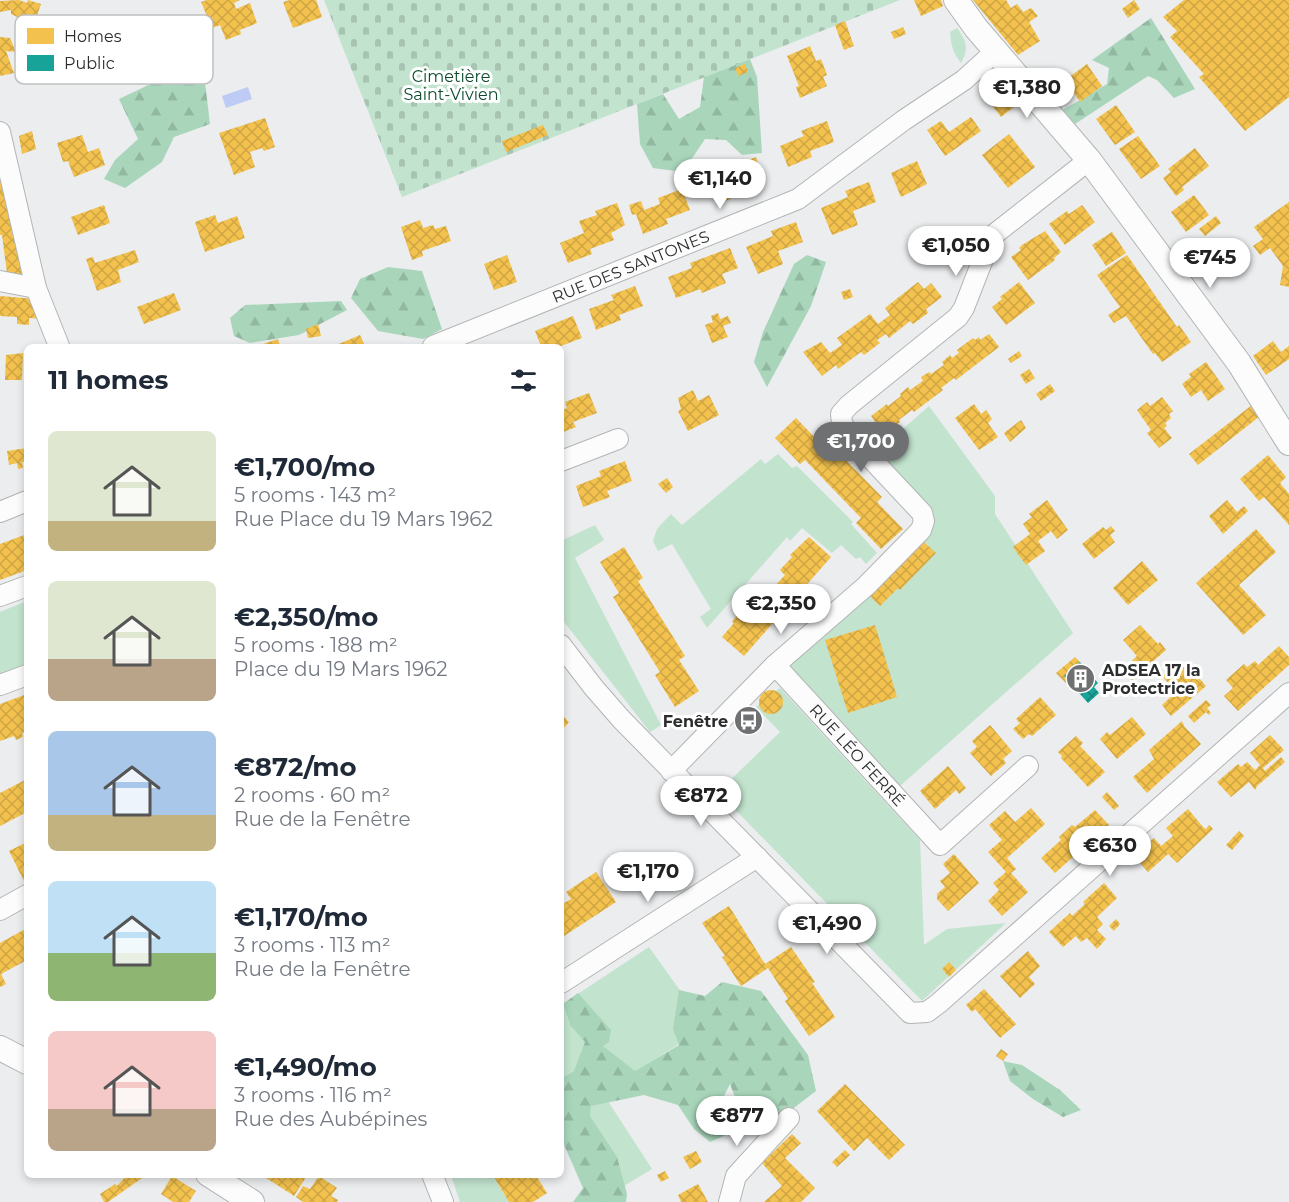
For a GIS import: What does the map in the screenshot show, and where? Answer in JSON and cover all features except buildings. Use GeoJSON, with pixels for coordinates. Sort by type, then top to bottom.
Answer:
{"type":"FeatureCollection","features":[{"type":"Feature","properties":{"kind":"street"},"geometry":{"type":"LineString","coordinates":[[956,0],[996,51],[1089,160],[1239,363],[1289,443]]}},
{"type":"Feature","properties":{"kind":"street","name":"RUE DES SANTONES"},"geometry":{"type":"LineString","coordinates":[[438,344],[798,199],[904,120],[964,80],[996,51]]}},
{"type":"Feature","properties":{"kind":"street"},"geometry":{"type":"LineString","coordinates":[[0,132],[36,288],[58,344]]}},
{"type":"Feature","properties":{"kind":"street"},"geometry":{"type":"LineString","coordinates":[[671,771],[775,665],[866,585],[921,530],[924,521],[916,505],[848,434],[842,423],[841,414],[849,405],[958,317],[964,308],[992,236],[1089,160]]}},
{"type":"Feature","properties":{"kind":"street"},"geometry":{"type":"LineString","coordinates":[[0,281],[36,288]]}},
{"type":"Feature","properties":{"kind":"street"},"geometry":{"type":"LineString","coordinates":[[564,460],[618,439]]}},
{"type":"Feature","properties":{"kind":"street"},"geometry":{"type":"LineString","coordinates":[[0,512],[24,502]]}},
{"type":"Feature","properties":{"kind":"street"},"geometry":{"type":"LineString","coordinates":[[0,596],[24,587]]}},
{"type":"Feature","properties":{"kind":"street"},"geometry":{"type":"LineString","coordinates":[[564,649],[594,688],[671,771],[910,1013],[927,1012],[939,1003],[1289,693]]}},
{"type":"Feature","properties":{"kind":"street","name":"RUE LÉO FERRÉ"},"geometry":{"type":"LineString","coordinates":[[775,665],[940,845],[1028,766]]}},
{"type":"Feature","properties":{"kind":"street"},"geometry":{"type":"LineString","coordinates":[[0,685],[24,676]]}},
{"type":"Feature","properties":{"kind":"street"},"geometry":{"type":"LineString","coordinates":[[564,980],[757,857]]}},
{"type":"Feature","properties":{"kind":"street"},"geometry":{"type":"LineString","coordinates":[[0,909],[24,897]]}},
{"type":"Feature","properties":{"kind":"street"},"geometry":{"type":"LineString","coordinates":[[0,1048],[24,1060]]}},
{"type":"Feature","properties":{"kind":"street"},"geometry":{"type":"LineString","coordinates":[[729,1202],[736,1176],[789,1118]]}},
{"type":"Feature","properties":{"kind":"street"},"geometry":{"type":"LineString","coordinates":[[214,1178],[252,1202]]}},
{"type":"Feature","properties":{"kind":"street"},"geometry":{"type":"LineString","coordinates":[[434,1178],[443,1202]]}},
{"type":"Feature","properties":{"kind":"green space","name":"Cimetière Saint-Vivien"},"geometry":{"type":"Polygon","coordinates":[[[324,0],[900,0],[402,197],[324,0]]]}},
{"type":"Feature","properties":{"kind":"green space"},"geometry":{"type":"Polygon","coordinates":[[[1151,18],[1195,89],[1174,98],[1157,80],[1148,76],[1075,124],[1063,110],[1107,84],[1109,68],[1092,60],[1151,18]]]}},
{"type":"Feature","properties":{"kind":"green space"},"geometry":{"type":"Polygon","coordinates":[[[957,28],[966,45],[961,63],[954,52],[950,37],[950,32],[957,28]]]}},
{"type":"Feature","properties":{"kind":"green space"},"geometry":{"type":"Polygon","coordinates":[[[750,59],[757,77],[762,153],[742,155],[726,140],[705,139],[683,172],[653,168],[640,144],[637,104],[663,94],[679,119],[700,107],[704,77],[750,59]]]}},
{"type":"Feature","properties":{"kind":"green space"},"geometry":{"type":"Polygon","coordinates":[[[150,84],[205,84],[210,124],[174,137],[162,162],[125,188],[104,179],[115,160],[138,139],[119,99],[150,84]]]}},
{"type":"Feature","properties":{"kind":"green space"},"geometry":{"type":"Polygon","coordinates":[[[807,255],[826,262],[811,306],[767,387],[754,362],[763,332],[794,264],[807,255]]]}},
{"type":"Feature","properties":{"kind":"green space"},"geometry":{"type":"Polygon","coordinates":[[[388,267],[422,271],[442,329],[423,339],[378,331],[351,298],[360,279],[388,267]]]}},
{"type":"Feature","properties":{"kind":"green space"},"geometry":{"type":"Polygon","coordinates":[[[341,301],[347,310],[299,335],[250,343],[234,336],[230,318],[245,305],[341,301]]]}},
{"type":"Feature","properties":{"kind":"green space"},"geometry":{"type":"Polygon","coordinates":[[[929,406],[995,496],[995,514],[1073,633],[892,793],[775,665],[924,521],[871,457],[929,406]]]}},
{"type":"Feature","properties":{"kind":"green space"},"geometry":{"type":"Polygon","coordinates":[[[778,454],[792,468],[797,466],[853,522],[851,524],[877,553],[866,564],[860,557],[856,559],[841,545],[832,553],[802,528],[790,541],[787,537],[707,628],[700,617],[711,609],[672,544],[658,551],[653,541],[657,529],[671,514],[682,525],[761,459],[765,464],[778,454]]]}},
{"type":"Feature","properties":{"kind":"green space"},"geometry":{"type":"Polygon","coordinates":[[[595,525],[604,540],[575,558],[661,725],[650,732],[564,622],[564,540],[595,525]]]}},
{"type":"Feature","properties":{"kind":"green space"},"geometry":{"type":"Polygon","coordinates":[[[24,602],[24,665],[0,675],[0,612],[24,602]]]}},
{"type":"Feature","properties":{"kind":"green space"},"geometry":{"type":"Polygon","coordinates":[[[780,688],[920,840],[924,945],[947,929],[1006,923],[922,1001],[718,792],[780,732],[756,707],[780,688]]]}},
{"type":"Feature","properties":{"kind":"green space"},"geometry":{"type":"Polygon","coordinates":[[[649,947],[706,1027],[602,1092],[652,1169],[597,1202],[604,1186],[564,1120],[564,1003],[649,947]]]}},
{"type":"Feature","properties":{"kind":"green space"},"geometry":{"type":"Polygon","coordinates":[[[722,982],[761,991],[808,1055],[816,1091],[770,1126],[745,1124],[730,1084],[723,1098],[726,1135],[710,1142],[694,1129],[678,1105],[644,1095],[591,1106],[590,1116],[617,1157],[627,1194],[626,1202],[573,1202],[583,1188],[564,1145],[564,1077],[574,1071],[585,1042],[571,1026],[564,1003],[578,993],[611,1030],[609,1042],[603,1046],[635,1071],[679,1045],[673,1029],[679,990],[705,996],[722,982]]]}},
{"type":"Feature","properties":{"kind":"green space"},"geometry":{"type":"Polygon","coordinates":[[[1003,1061],[1022,1065],[1060,1090],[1081,1110],[1063,1117],[1033,1099],[1010,1081],[1003,1061]]]}},
{"type":"Feature","properties":{"kind":"green space"},"geometry":{"type":"Polygon","coordinates":[[[452,1178],[494,1178],[509,1202],[460,1202],[452,1178]]]}},
{"type":"Feature","properties":{"kind":"water"},"geometry":{"type":"Polygon","coordinates":[[[248,87],[252,99],[226,108],[222,96],[248,87]]]}},
{"type":"Feature","properties":{"kind":"place","name":"ADSEA 17 la Protectrice"},"geometry":{"type":"Point","coordinates":[1081,679]}},
{"type":"Feature","properties":{"kind":"place","name":"Fenêtre"},"geometry":{"type":"Point","coordinates":[749,721]}}]}
